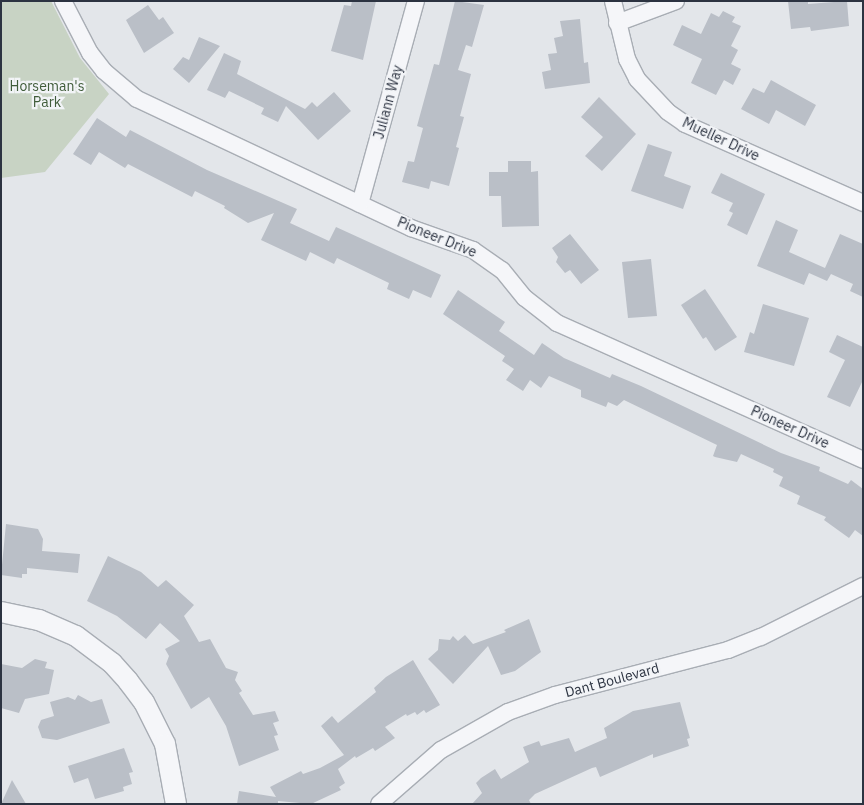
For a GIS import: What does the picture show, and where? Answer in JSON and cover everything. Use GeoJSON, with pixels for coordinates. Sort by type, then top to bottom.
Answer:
{"type":"FeatureCollection","features":[{"type":"Feature","properties":{"kind":"street","name":"Pioneer Drive"},"geometry":{"type":"LineString","coordinates":[[63,1],[90,53],[126,91],[360,204],[488,258],[525,298],[557,322],[863,460]]}},
{"type":"Feature","properties":{"kind":"street","name":"Juliann Way"},"geometry":{"type":"LineString","coordinates":[[360,204],[416,1]]}},
{"type":"Feature","properties":{"kind":"street","name":"Mueller Drive"},"geometry":{"type":"LineString","coordinates":[[613,1],[617,24],[627,59],[638,79],[668,112],[685,124],[863,203]]}},
{"type":"Feature","properties":{"kind":"street"},"geometry":{"type":"LineString","coordinates":[[617,24],[676,1]]}},
{"type":"Feature","properties":{"kind":"street","name":"Dant Boulevard"},"geometry":{"type":"LineString","coordinates":[[379,804],[441,750],[508,712],[555,695],[728,650],[761,638],[863,586]]}},
{"type":"Feature","properties":{"kind":"street"},"geometry":{"type":"LineString","coordinates":[[1,612],[39,620],[76,636],[112,663],[144,702],[165,744],[176,804]]}},
{"type":"Feature","properties":{"kind":"green space","name":"Horseman's Park"},"geometry":{"type":"Polygon","coordinates":[[[1,1],[51,1],[80,58],[109,94],[45,172],[1,178],[1,1]]]}},
{"type":"Feature","properties":{"kind":"building"},"geometry":{"type":"Polygon","coordinates":[[[352,1],[376,1],[363,60],[331,51],[344,5],[351,6],[352,1]]]}},
{"type":"Feature","properties":{"kind":"building"},"geometry":{"type":"Polygon","coordinates":[[[455,1],[484,5],[472,47],[466,45],[458,70],[471,74],[460,116],[464,117],[456,147],[459,148],[449,186],[431,181],[429,189],[402,182],[408,161],[414,162],[423,128],[417,126],[434,64],[439,65],[455,1]]]}},
{"type":"Feature","properties":{"kind":"building"},"geometry":{"type":"Polygon","coordinates":[[[788,1],[808,1],[808,4],[847,1],[849,26],[811,31],[810,27],[791,29],[788,1]]]}},
{"type":"Feature","properties":{"kind":"building"},"geometry":{"type":"Polygon","coordinates":[[[148,5],[159,20],[163,17],[174,33],[144,53],[126,20],[148,5]]]}},
{"type":"Feature","properties":{"kind":"building"},"geometry":{"type":"Polygon","coordinates":[[[723,11],[735,17],[732,22],[741,26],[731,46],[738,50],[731,64],[741,69],[733,85],[724,80],[716,95],[691,83],[702,59],[673,45],[682,25],[701,34],[711,13],[719,17],[723,11]]]}},
{"type":"Feature","properties":{"kind":"building"},"geometry":{"type":"Polygon","coordinates":[[[580,19],[584,63],[588,62],[590,83],[545,89],[542,72],[551,70],[548,54],[557,53],[554,38],[563,36],[560,21],[580,19]]]}},
{"type":"Feature","properties":{"kind":"building"},"geometry":{"type":"Polygon","coordinates":[[[199,37],[220,46],[189,83],[173,69],[183,57],[189,60],[199,37]]]}},
{"type":"Feature","properties":{"kind":"building"},"geometry":{"type":"Polygon","coordinates":[[[224,53],[241,61],[237,74],[305,109],[312,102],[317,107],[334,92],[351,111],[318,140],[286,106],[278,122],[261,114],[264,108],[229,91],[225,98],[207,90],[224,53]]]}},
{"type":"Feature","properties":{"kind":"building"},"geometry":{"type":"Polygon","coordinates":[[[771,80],[816,105],[805,126],[776,110],[769,124],[741,109],[753,88],[764,93],[771,80]]]}},
{"type":"Feature","properties":{"kind":"building"},"geometry":{"type":"Polygon","coordinates":[[[599,97],[636,134],[602,171],[585,156],[603,137],[581,117],[599,97]]]}},
{"type":"Feature","properties":{"kind":"building"},"geometry":{"type":"Polygon","coordinates":[[[97,118],[126,137],[130,130],[207,170],[297,209],[290,223],[329,241],[336,227],[441,275],[431,298],[413,290],[409,299],[387,289],[389,283],[337,258],[334,264],[310,252],[306,261],[261,240],[274,213],[248,223],[224,208],[225,206],[195,191],[192,197],[128,164],[125,168],[99,152],[91,165],[73,154],[97,118]]]}},
{"type":"Feature","properties":{"kind":"building"},"geometry":{"type":"Polygon","coordinates":[[[648,144],[672,152],[664,176],[691,186],[683,209],[631,191],[648,144]]]}},
{"type":"Feature","properties":{"kind":"building"},"geometry":{"type":"Polygon","coordinates":[[[508,161],[531,161],[531,172],[538,171],[539,226],[502,227],[501,196],[489,196],[489,172],[508,172],[508,161]]]}},
{"type":"Feature","properties":{"kind":"building"},"geometry":{"type":"Polygon","coordinates":[[[721,173],[765,194],[747,235],[727,225],[733,213],[729,211],[733,203],[711,193],[721,173]]]}},
{"type":"Feature","properties":{"kind":"building"},"geometry":{"type":"Polygon","coordinates":[[[776,220],[798,230],[789,252],[825,268],[840,234],[863,244],[863,297],[850,291],[853,284],[831,274],[827,281],[809,273],[804,285],[757,266],[776,220]]]}},
{"type":"Feature","properties":{"kind":"building"},"geometry":{"type":"Polygon","coordinates":[[[570,234],[599,270],[581,284],[570,270],[565,273],[556,262],[558,257],[552,248],[570,234]]]}},
{"type":"Feature","properties":{"kind":"building"},"geometry":{"type":"Polygon","coordinates":[[[651,259],[657,316],[628,318],[622,262],[651,259]]]}},
{"type":"Feature","properties":{"kind":"building"},"geometry":{"type":"Polygon","coordinates":[[[705,289],[737,337],[715,351],[706,337],[703,339],[681,305],[705,289]]]}},
{"type":"Feature","properties":{"kind":"building"},"geometry":{"type":"Polygon","coordinates":[[[458,290],[505,322],[499,331],[534,355],[542,343],[564,358],[610,378],[612,374],[641,386],[781,453],[820,467],[819,471],[848,484],[851,480],[863,489],[863,536],[855,530],[849,538],[824,520],[826,517],[797,504],[800,496],[779,486],[783,477],[773,472],[774,469],[741,454],[737,462],[715,457],[713,456],[717,445],[624,400],[617,406],[608,402],[606,407],[581,397],[581,390],[549,376],[541,388],[530,380],[523,391],[506,380],[514,369],[502,361],[505,356],[443,314],[458,290]]]}},
{"type":"Feature","properties":{"kind":"building"},"geometry":{"type":"Polygon","coordinates":[[[763,304],[809,318],[794,366],[744,352],[750,332],[754,334],[763,304]]]}},
{"type":"Feature","properties":{"kind":"building"},"geometry":{"type":"Polygon","coordinates":[[[837,335],[863,347],[863,380],[850,407],[827,397],[845,360],[829,352],[837,335]]]}},
{"type":"Feature","properties":{"kind":"building"},"geometry":{"type":"Polygon","coordinates":[[[6,524],[38,529],[43,539],[42,551],[80,554],[78,573],[27,568],[27,574],[22,574],[22,578],[1,575],[6,524]]]}},
{"type":"Feature","properties":{"kind":"building"},"geometry":{"type":"Polygon","coordinates":[[[108,556],[141,572],[158,587],[166,580],[194,605],[184,616],[199,642],[210,639],[226,668],[238,672],[235,680],[242,691],[239,693],[253,715],[275,711],[279,721],[273,723],[278,735],[274,736],[279,750],[239,766],[226,726],[209,697],[191,709],[166,664],[169,656],[165,649],[180,641],[160,623],[146,639],[117,616],[87,601],[108,556]]]}},
{"type":"Feature","properties":{"kind":"building"},"geometry":{"type":"Polygon","coordinates":[[[529,619],[541,652],[515,671],[501,675],[488,646],[453,684],[428,659],[438,650],[439,639],[450,640],[453,636],[458,641],[465,635],[473,644],[506,632],[504,630],[529,619]]]}},
{"type":"Feature","properties":{"kind":"building"},"geometry":{"type":"Polygon","coordinates":[[[35,659],[47,662],[45,668],[54,670],[49,694],[25,699],[19,713],[1,708],[1,664],[22,668],[35,659]]]}},
{"type":"Feature","properties":{"kind":"building"},"geometry":{"type":"Polygon","coordinates":[[[413,660],[440,705],[426,713],[424,710],[417,715],[415,712],[407,716],[406,714],[385,727],[395,738],[375,751],[373,748],[356,758],[355,756],[338,769],[345,783],[339,787],[341,790],[311,804],[278,801],[278,804],[237,804],[239,791],[276,797],[270,787],[301,771],[303,774],[320,768],[344,755],[321,726],[332,716],[338,723],[376,692],[374,688],[386,677],[413,660]]]}},
{"type":"Feature","properties":{"kind":"building"},"geometry":{"type":"Polygon","coordinates":[[[78,695],[91,702],[102,699],[110,723],[57,740],[42,738],[38,727],[41,720],[54,716],[50,702],[68,697],[75,700],[78,695]]]}},
{"type":"Feature","properties":{"kind":"building"},"geometry":{"type":"Polygon","coordinates":[[[680,702],[690,738],[687,739],[689,746],[653,758],[653,754],[600,777],[596,767],[592,768],[535,794],[529,800],[531,804],[472,804],[482,793],[476,783],[481,778],[495,769],[501,779],[529,762],[523,747],[539,741],[541,746],[569,738],[575,752],[607,738],[604,728],[633,711],[680,702]]]}},
{"type":"Feature","properties":{"kind":"building"},"geometry":{"type":"Polygon","coordinates":[[[124,748],[133,772],[129,773],[132,784],[123,787],[124,791],[95,799],[88,778],[74,783],[68,766],[124,748]]]}},
{"type":"Feature","properties":{"kind":"building"},"geometry":{"type":"Polygon","coordinates":[[[12,780],[26,804],[1,804],[12,780]]]}}]}
